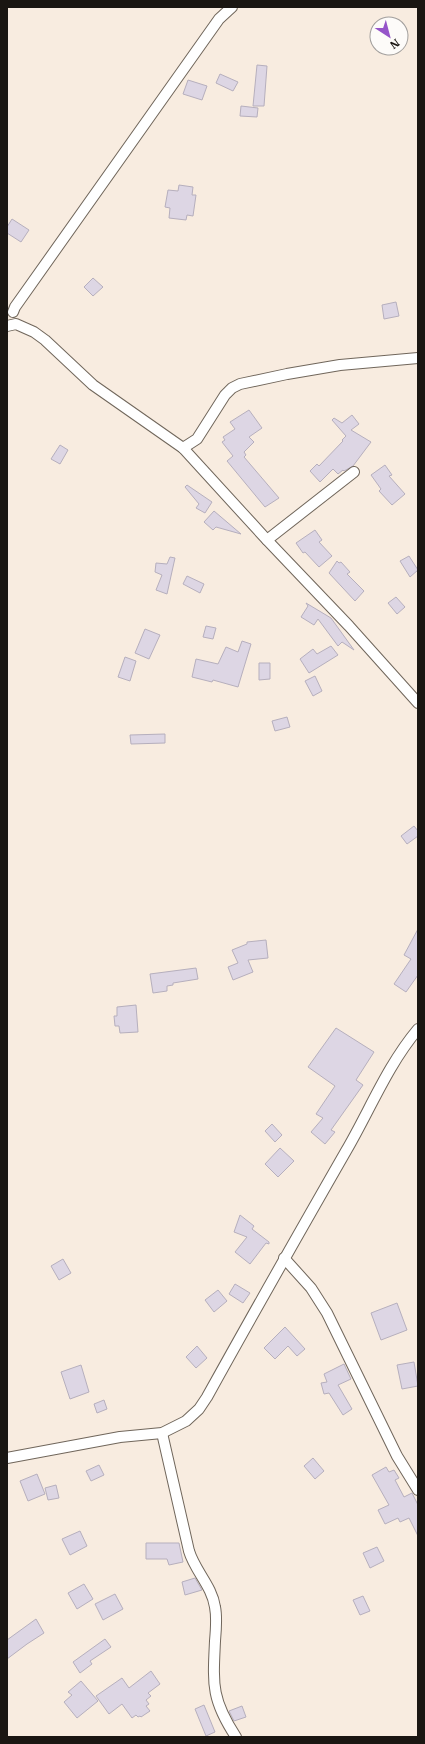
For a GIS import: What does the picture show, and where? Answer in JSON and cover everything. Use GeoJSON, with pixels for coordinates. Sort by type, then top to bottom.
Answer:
{"type":"FeatureCollection","features":[{"type":"Feature","properties":{"kind":"street"},"geometry":{"type":"LineString","coordinates":[[232,7],[219,19],[15,307],[10,309],[11,325],[34,332],[45,340],[93,384],[183,448],[267,540],[349,626],[418,703]]}},
{"type":"Feature","properties":{"kind":"street"},"geometry":{"type":"LineString","coordinates":[[183,448],[197,439],[225,395],[232,388],[240,384],[340,365],[418,358]]}},
{"type":"Feature","properties":{"kind":"street"},"geometry":{"type":"LineString","coordinates":[[267,540],[354,472]]}},
{"type":"Feature","properties":{"kind":"street"},"geometry":{"type":"LineString","coordinates":[[7,1458],[120,1437],[162,1433],[186,1421],[199,1408],[207,1397],[284,1258],[347,1150],[384,1078],[418,1029]]}},
{"type":"Feature","properties":{"kind":"street"},"geometry":{"type":"LineString","coordinates":[[284,1258],[311,1288],[327,1313],[397,1456],[418,1490]]}},
{"type":"Feature","properties":{"kind":"street"},"geometry":{"type":"LineString","coordinates":[[162,1433],[189,1551],[195,1566],[210,1588],[216,1608],[214,1673],[217,1701],[224,1718],[236,1737]]}},
{"type":"Feature","properties":{"kind":"building"},"geometry":{"type":"Polygon","coordinates":[[[257,65],[267,66],[264,106],[253,106],[257,65]]]}},
{"type":"Feature","properties":{"kind":"building"},"geometry":{"type":"Polygon","coordinates":[[[220,74],[238,82],[233,91],[216,83],[220,74]]]}},
{"type":"Feature","properties":{"kind":"building"},"geometry":{"type":"Polygon","coordinates":[[[188,80],[207,86],[202,100],[183,94],[188,80]]]}},
{"type":"Feature","properties":{"kind":"building"},"geometry":{"type":"Polygon","coordinates":[[[241,106],[258,108],[257,117],[240,116],[241,106]]]}},
{"type":"Feature","properties":{"kind":"building"},"geometry":{"type":"Polygon","coordinates":[[[179,185],[193,187],[192,195],[196,195],[193,216],[187,215],[186,220],[169,218],[170,208],[165,207],[168,190],[178,191],[179,185]]]}},
{"type":"Feature","properties":{"kind":"building"},"geometry":{"type":"Polygon","coordinates":[[[12,219],[29,230],[21,242],[7,233],[7,227],[12,219]]]}},
{"type":"Feature","properties":{"kind":"building"},"geometry":{"type":"Polygon","coordinates":[[[93,278],[103,287],[93,296],[84,287],[93,278]]]}},
{"type":"Feature","properties":{"kind":"building"},"geometry":{"type":"Polygon","coordinates":[[[396,302],[399,316],[384,319],[382,305],[396,302]]]}},
{"type":"Feature","properties":{"kind":"building"},"geometry":{"type":"Polygon","coordinates":[[[249,410],[262,428],[249,437],[254,442],[244,452],[246,455],[244,457],[279,498],[265,507],[227,461],[233,456],[222,442],[225,440],[223,437],[235,429],[230,422],[249,410]]]}},
{"type":"Feature","properties":{"kind":"building"},"geometry":{"type":"Polygon","coordinates":[[[352,415],[359,424],[351,430],[371,442],[353,466],[338,474],[333,469],[320,482],[310,471],[317,464],[319,466],[346,436],[332,420],[334,418],[342,423],[352,415]]]}},
{"type":"Feature","properties":{"kind":"building"},"geometry":{"type":"Polygon","coordinates":[[[60,445],[68,450],[60,464],[51,459],[60,445]]]}},
{"type":"Feature","properties":{"kind":"building"},"geometry":{"type":"Polygon","coordinates":[[[385,465],[392,475],[389,476],[405,494],[392,505],[379,491],[381,489],[371,475],[385,465]]]}},
{"type":"Feature","properties":{"kind":"building"},"geometry":{"type":"Polygon","coordinates":[[[187,485],[212,502],[205,513],[196,508],[199,504],[185,487],[187,485]]]}},
{"type":"Feature","properties":{"kind":"building"},"geometry":{"type":"Polygon","coordinates":[[[214,511],[241,534],[216,527],[213,530],[204,522],[214,511]]]}},
{"type":"Feature","properties":{"kind":"building"},"geometry":{"type":"Polygon","coordinates":[[[315,530],[322,540],[319,542],[332,556],[319,567],[305,552],[303,553],[296,543],[315,530]]]}},
{"type":"Feature","properties":{"kind":"building"},"geometry":{"type":"Polygon","coordinates":[[[409,556],[418,570],[410,577],[400,561],[409,556]]]}},
{"type":"Feature","properties":{"kind":"building"},"geometry":{"type":"Polygon","coordinates":[[[170,557],[175,558],[167,594],[156,590],[162,575],[155,572],[156,563],[167,564],[170,557]]]}},
{"type":"Feature","properties":{"kind":"building"},"geometry":{"type":"Polygon","coordinates":[[[337,561],[339,563],[341,562],[350,572],[347,574],[364,591],[355,601],[329,573],[337,561]]]}},
{"type":"Feature","properties":{"kind":"building"},"geometry":{"type":"Polygon","coordinates":[[[187,576],[204,584],[200,593],[183,584],[187,576]]]}},
{"type":"Feature","properties":{"kind":"building"},"geometry":{"type":"Polygon","coordinates":[[[396,597],[405,607],[397,614],[388,603],[396,597]]]}},
{"type":"Feature","properties":{"kind":"building"},"geometry":{"type":"Polygon","coordinates":[[[306,603],[331,618],[354,650],[342,642],[338,646],[318,619],[314,625],[301,617],[308,606],[306,603]]]}},
{"type":"Feature","properties":{"kind":"building"},"geometry":{"type":"Polygon","coordinates":[[[206,626],[216,628],[213,639],[203,637],[206,626]]]}},
{"type":"Feature","properties":{"kind":"building"},"geometry":{"type":"Polygon","coordinates":[[[145,629],[160,635],[149,659],[135,653],[145,629]]]}},
{"type":"Feature","properties":{"kind":"building"},"geometry":{"type":"Polygon","coordinates":[[[242,641],[251,644],[238,687],[213,680],[212,682],[192,677],[196,659],[218,664],[226,647],[238,652],[242,641]]]}},
{"type":"Feature","properties":{"kind":"building"},"geometry":{"type":"Polygon","coordinates":[[[331,646],[338,655],[309,673],[300,659],[313,649],[317,654],[331,646]]]}},
{"type":"Feature","properties":{"kind":"building"},"geometry":{"type":"Polygon","coordinates":[[[125,657],[136,661],[130,681],[118,677],[125,657]]]}},
{"type":"Feature","properties":{"kind":"building"},"geometry":{"type":"Polygon","coordinates":[[[259,663],[270,663],[270,679],[259,680],[259,663]]]}},
{"type":"Feature","properties":{"kind":"building"},"geometry":{"type":"Polygon","coordinates":[[[315,676],[322,691],[313,696],[305,681],[315,676]]]}},
{"type":"Feature","properties":{"kind":"building"},"geometry":{"type":"Polygon","coordinates":[[[287,717],[290,727],[275,731],[272,721],[287,717]]]}},
{"type":"Feature","properties":{"kind":"building"},"geometry":{"type":"Polygon","coordinates":[[[165,734],[165,743],[131,744],[130,735],[165,734]]]}},
{"type":"Feature","properties":{"kind":"building"},"geometry":{"type":"Polygon","coordinates":[[[414,826],[418,831],[418,836],[407,844],[401,836],[414,826]]]}},
{"type":"Feature","properties":{"kind":"building"},"geometry":{"type":"Polygon","coordinates":[[[418,929],[418,975],[406,992],[394,984],[411,959],[404,955],[418,929]]]}},
{"type":"Feature","properties":{"kind":"building"},"geometry":{"type":"Polygon","coordinates":[[[266,940],[268,958],[248,960],[253,972],[233,980],[228,967],[238,963],[232,950],[247,944],[247,942],[266,940]]]}},
{"type":"Feature","properties":{"kind":"building"},"geometry":{"type":"Polygon","coordinates":[[[196,968],[198,979],[173,983],[173,985],[167,986],[167,991],[153,993],[150,974],[196,968]]]}},
{"type":"Feature","properties":{"kind":"building"},"geometry":{"type":"Polygon","coordinates":[[[136,1005],[138,1032],[120,1033],[119,1026],[115,1026],[114,1016],[117,1016],[117,1007],[136,1005]]]}},
{"type":"Feature","properties":{"kind":"building"},"geometry":{"type":"Polygon","coordinates":[[[336,1028],[374,1052],[356,1080],[363,1085],[331,1130],[335,1132],[325,1144],[311,1132],[323,1118],[316,1114],[335,1086],[308,1067],[336,1028]]]}},
{"type":"Feature","properties":{"kind":"building"},"geometry":{"type":"Polygon","coordinates":[[[272,1124],[282,1135],[275,1142],[265,1131],[272,1124]]]}},
{"type":"Feature","properties":{"kind":"building"},"geometry":{"type":"Polygon","coordinates":[[[280,1148],[294,1161],[278,1177],[265,1164],[280,1148]]]}},
{"type":"Feature","properties":{"kind":"building"},"geometry":{"type":"Polygon","coordinates":[[[240,1215],[254,1226],[252,1229],[269,1242],[269,1244],[266,1243],[250,1264],[235,1252],[247,1237],[234,1232],[240,1215]]]}},
{"type":"Feature","properties":{"kind":"building"},"geometry":{"type":"Polygon","coordinates":[[[63,1259],[71,1273],[59,1280],[51,1266],[63,1259]]]}},
{"type":"Feature","properties":{"kind":"building"},"geometry":{"type":"Polygon","coordinates":[[[235,1284],[250,1293],[243,1303],[229,1294],[235,1284]]]}},
{"type":"Feature","properties":{"kind":"building"},"geometry":{"type":"Polygon","coordinates":[[[218,1290],[227,1301],[214,1312],[205,1300],[218,1290]]]}},
{"type":"Feature","properties":{"kind":"building"},"geometry":{"type":"Polygon","coordinates":[[[397,1303],[407,1330],[381,1340],[371,1313],[397,1303]]]}},
{"type":"Feature","properties":{"kind":"building"},"geometry":{"type":"Polygon","coordinates":[[[285,1327],[305,1349],[297,1356],[288,1346],[275,1359],[264,1348],[285,1327]]]}},
{"type":"Feature","properties":{"kind":"building"},"geometry":{"type":"Polygon","coordinates":[[[197,1346],[207,1358],[196,1368],[186,1357],[197,1346]]]}},
{"type":"Feature","properties":{"kind":"building"},"geometry":{"type":"Polygon","coordinates":[[[414,1362],[418,1386],[402,1389],[397,1365],[414,1362]]]}},
{"type":"Feature","properties":{"kind":"building"},"geometry":{"type":"Polygon","coordinates":[[[344,1364],[351,1379],[338,1385],[352,1409],[343,1415],[329,1393],[324,1394],[321,1383],[327,1382],[324,1374],[344,1364]]]}},
{"type":"Feature","properties":{"kind":"building"},"geometry":{"type":"Polygon","coordinates":[[[81,1365],[89,1392],[70,1399],[61,1372],[81,1365]]]}},
{"type":"Feature","properties":{"kind":"building"},"geometry":{"type":"Polygon","coordinates":[[[104,1400],[107,1409],[97,1413],[94,1404],[104,1400]]]}},
{"type":"Feature","properties":{"kind":"building"},"geometry":{"type":"Polygon","coordinates":[[[313,1458],[324,1471],[315,1479],[304,1466],[313,1458]]]}},
{"type":"Feature","properties":{"kind":"building"},"geometry":{"type":"Polygon","coordinates":[[[99,1465],[104,1475],[91,1481],[86,1471],[99,1465]]]}},
{"type":"Feature","properties":{"kind":"building"},"geometry":{"type":"Polygon","coordinates":[[[386,1467],[389,1472],[394,1470],[399,1478],[395,1480],[404,1497],[412,1493],[418,1505],[418,1536],[409,1518],[400,1522],[398,1518],[385,1524],[378,1510],[389,1505],[372,1475],[386,1467]]]}},
{"type":"Feature","properties":{"kind":"building"},"geometry":{"type":"Polygon","coordinates":[[[37,1474],[45,1494],[28,1501],[20,1481],[37,1474]]]}},
{"type":"Feature","properties":{"kind":"building"},"geometry":{"type":"Polygon","coordinates":[[[56,1485],[59,1498],[48,1500],[45,1488],[56,1485]]]}},
{"type":"Feature","properties":{"kind":"building"},"geometry":{"type":"Polygon","coordinates":[[[80,1531],[87,1546],[70,1555],[62,1539],[80,1531]]]}},
{"type":"Feature","properties":{"kind":"building"},"geometry":{"type":"Polygon","coordinates":[[[146,1543],[179,1543],[183,1562],[169,1565],[167,1559],[146,1559],[146,1543]]]}},
{"type":"Feature","properties":{"kind":"building"},"geometry":{"type":"Polygon","coordinates":[[[377,1547],[384,1561],[370,1568],[363,1553],[377,1547]]]}},
{"type":"Feature","properties":{"kind":"building"},"geometry":{"type":"Polygon","coordinates":[[[195,1578],[202,1590],[185,1595],[182,1582],[195,1578]]]}},
{"type":"Feature","properties":{"kind":"building"},"geometry":{"type":"Polygon","coordinates":[[[84,1584],[93,1599],[77,1609],[68,1593],[84,1584]]]}},
{"type":"Feature","properties":{"kind":"building"},"geometry":{"type":"Polygon","coordinates":[[[115,1594],[123,1609],[103,1620],[95,1604],[115,1594]]]}},
{"type":"Feature","properties":{"kind":"building"},"geometry":{"type":"Polygon","coordinates":[[[363,1596],[370,1611],[360,1615],[353,1600],[363,1596]]]}},
{"type":"Feature","properties":{"kind":"building"},"geometry":{"type":"Polygon","coordinates":[[[36,1619],[44,1633],[7,1659],[7,1640],[36,1619]]]}},
{"type":"Feature","properties":{"kind":"building"},"geometry":{"type":"Polygon","coordinates":[[[105,1639],[111,1647],[90,1661],[92,1664],[80,1673],[73,1662],[105,1639]]]}},
{"type":"Feature","properties":{"kind":"building"},"geometry":{"type":"Polygon","coordinates":[[[151,1671],[160,1684],[148,1693],[151,1696],[146,1700],[149,1704],[146,1706],[150,1711],[141,1717],[136,1715],[132,1718],[122,1704],[109,1714],[96,1696],[122,1678],[129,1688],[151,1671]]]}},
{"type":"Feature","properties":{"kind":"building"},"geometry":{"type":"Polygon","coordinates":[[[81,1681],[98,1701],[77,1718],[64,1702],[72,1695],[68,1692],[81,1681]]]}},
{"type":"Feature","properties":{"kind":"building"},"geometry":{"type":"Polygon","coordinates":[[[204,1705],[215,1732],[206,1736],[195,1709],[204,1705]]]}},
{"type":"Feature","properties":{"kind":"building"},"geometry":{"type":"Polygon","coordinates":[[[242,1706],[246,1717],[234,1721],[229,1711],[242,1706]]]}}]}
